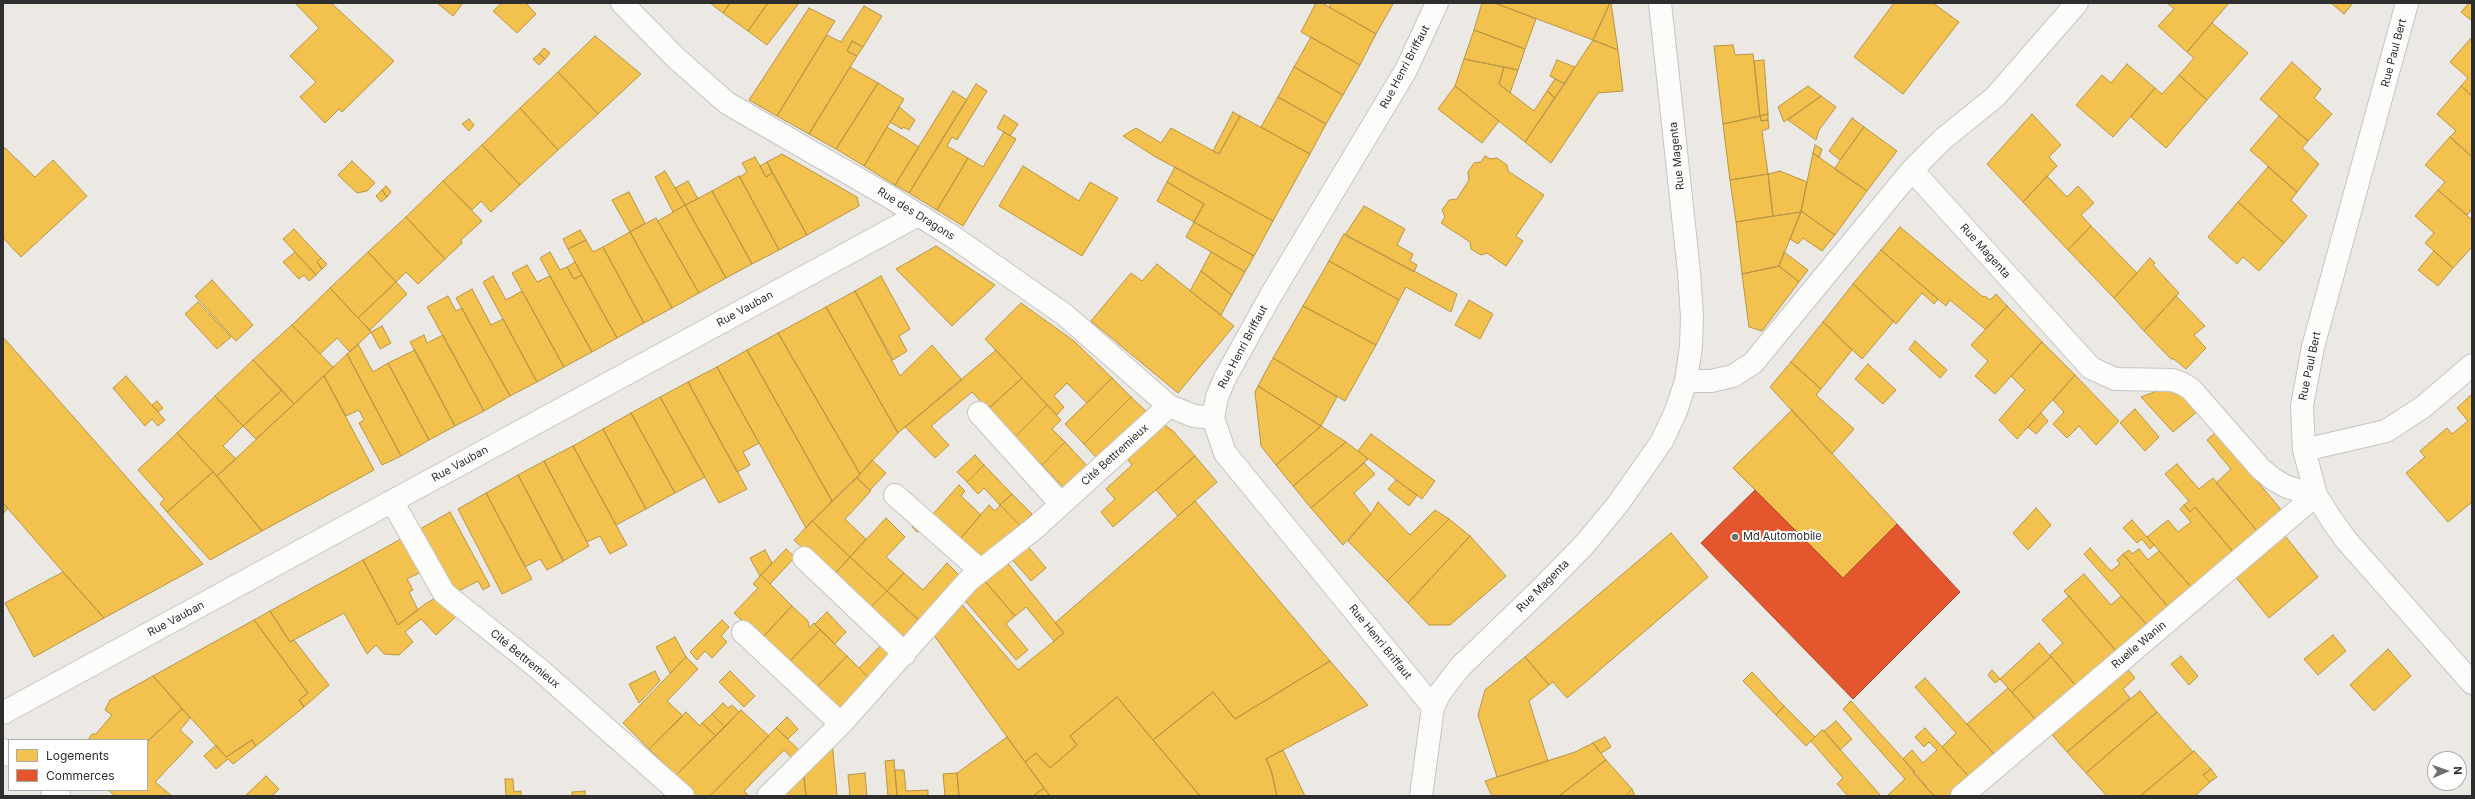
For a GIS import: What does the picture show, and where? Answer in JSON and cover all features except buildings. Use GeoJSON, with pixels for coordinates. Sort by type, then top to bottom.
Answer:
{"type":"FeatureCollection","features":[{"type":"Feature","properties":{"kind":"street","name":"Rue des Dragons"},"geometry":{"type":"LineString","coordinates":[[622,3],[676,58],[727,103],[918,215],[1065,315],[1169,406],[1194,416],[1213,418]]}},
{"type":"Feature","properties":{"kind":"street","name":"Rue Henri Briffaut"},"geometry":{"type":"LineString","coordinates":[[1433,707],[1225,453],[1213,418],[1217,397],[1225,378],[1271,295],[1406,70],[1437,3]]}},
{"type":"Feature","properties":{"kind":"street","name":"Rue Magenta"},"geometry":{"type":"LineString","coordinates":[[1421,796],[1433,707],[1460,667],[1540,590],[1584,545],[1618,504],[1662,441],[1676,411],[1686,381],[1692,324],[1689,272],[1660,3]]}},
{"type":"Feature","properties":{"kind":"street"},"geometry":{"type":"LineString","coordinates":[[1686,381],[1711,381],[1733,376],[1753,363],[1912,170],[1943,139],[1995,97],[2077,3]]}},
{"type":"Feature","properties":{"kind":"street","name":"Rue Paul Bert"},"geometry":{"type":"LineString","coordinates":[[2407,3],[2313,347],[2302,406],[2304,450],[2316,495],[2346,540],[2472,683]]}},
{"type":"Feature","properties":{"kind":"street","name":"Rue Magenta"},"geometry":{"type":"LineString","coordinates":[[1912,170],[2091,368],[2115,379],[2172,380],[2181,383],[2191,389],[2261,469],[2273,479],[2287,487],[2316,495]]}},
{"type":"Feature","properties":{"kind":"street","name":"Rue Vauban"},"geometry":{"type":"LineString","coordinates":[[3,713],[918,215]]}},
{"type":"Feature","properties":{"kind":"street"},"geometry":{"type":"LineString","coordinates":[[2304,450],[2386,431],[2423,407],[2472,365]]}},
{"type":"Feature","properties":{"kind":"street","name":"Cité Bettremieux"},"geometry":{"type":"LineString","coordinates":[[768,796],[842,724],[969,580],[1061,504],[1169,406]]}},
{"type":"Feature","properties":{"kind":"street"},"geometry":{"type":"LineString","coordinates":[[979,413],[1061,504]]}},
{"type":"Feature","properties":{"kind":"street"},"geometry":{"type":"LineString","coordinates":[[895,495],[981,571]]}},
{"type":"Feature","properties":{"kind":"street","name":"Ruelle Wanin"},"geometry":{"type":"LineString","coordinates":[[1962,796],[2316,495]]}},
{"type":"Feature","properties":{"kind":"street","name":"Cité Bettremieux"},"geometry":{"type":"LineString","coordinates":[[392,501],[444,593],[539,669],[684,796]]}},
{"type":"Feature","properties":{"kind":"street"},"geometry":{"type":"LineString","coordinates":[[804,558],[905,654]]}},
{"type":"Feature","properties":{"kind":"street"},"geometry":{"type":"LineString","coordinates":[[743,632],[842,724]]}},
{"type":"Feature","properties":{"kind":"place","name":"Md Automobile"},"geometry":{"type":"Point","coordinates":[1735,537]}}]}
